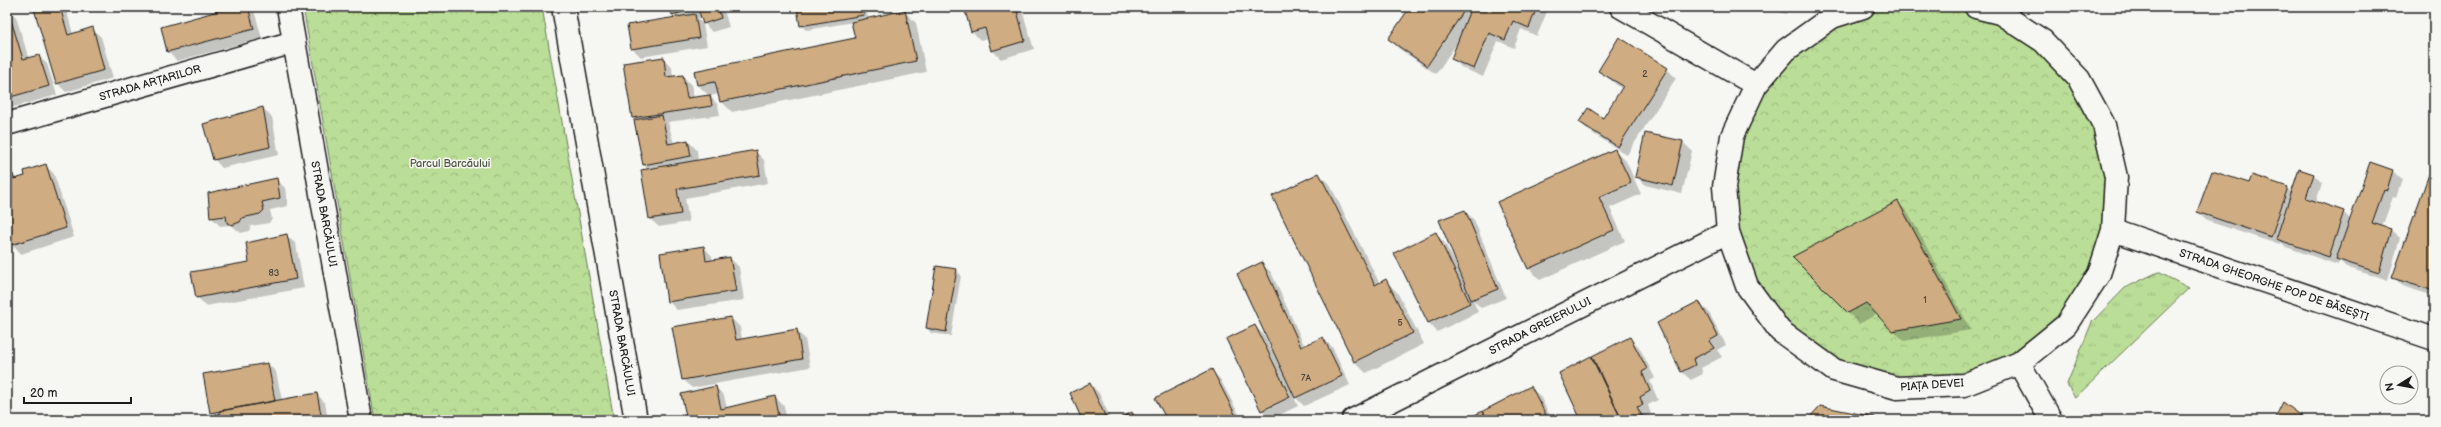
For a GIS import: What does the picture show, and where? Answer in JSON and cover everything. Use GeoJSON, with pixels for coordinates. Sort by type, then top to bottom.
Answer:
{"type":"FeatureCollection","features":[{"type":"Feature","properties":{"kind":"street","name":"STRADA BARCĂULUI"},"geometry":{"type":"LineString","coordinates":[[288,7],[361,420]]}},
{"type":"Feature","properties":{"kind":"street","name":"STRADA BARCĂULUI"},"geometry":{"type":"LineString","coordinates":[[563,7],[636,420]]}},
{"type":"Feature","properties":{"kind":"street"},"geometry":{"type":"LineString","coordinates":[[1621,7],[1756,85]]}},
{"type":"Feature","properties":{"kind":"street","name":"PIAȚA DEVEI"},"geometry":{"type":"LineString","coordinates":[[1863,7],[1832,17],[1786,50],[1756,85],[1732,136],[1724,187],[1728,232],[1747,286],[1780,331],[1834,370],[1897,388],[1964,385],[2019,363],[2066,325],[2099,274],[2113,230],[2116,177],[2104,125],[2079,79],[2043,41],[2001,10],[1976,7]]}},
{"type":"Feature","properties":{"kind":"street","name":"STRADA ARȚARILOR"},"geometry":{"type":"LineString","coordinates":[[7,124],[294,42]]}},
{"type":"Feature","properties":{"kind":"street","name":"STRADA GHEORGHE POP DE BĂSEȘTI"},"geometry":{"type":"LineString","coordinates":[[2113,230],[2434,339]]}},
{"type":"Feature","properties":{"kind":"street","name":"STRADA GREIERULUI"},"geometry":{"type":"LineString","coordinates":[[1353,420],[1728,232]]}},
{"type":"Feature","properties":{"kind":"street"},"geometry":{"type":"LineString","coordinates":[[2019,363],[2051,420]]}},
{"type":"Feature","properties":{"kind":"green space"},"geometry":{"type":"Polygon","coordinates":[[[1920,3],[1957,7],[1975,11],[1993,18],[2026,35],[2055,59],[2079,88],[2096,121],[2103,139],[2107,157],[2111,194],[2107,231],[2103,249],[2096,267],[2079,300],[2055,329],[2026,353],[1993,370],[1975,377],[1957,381],[1920,385],[1883,381],[1865,377],[1847,370],[1814,353],[1785,329],[1761,300],[1744,267],[1737,249],[1733,231],[1729,194],[1733,157],[1737,139],[1744,121],[1761,88],[1785,59],[1814,35],[1847,18],[1865,11],[1883,7],[1920,3]]]}},
{"type":"Feature","properties":{"kind":"green space","name":"Parcul Barcăului"},"geometry":{"type":"Polygon","coordinates":[[[303,7],[542,7],[614,420],[375,420],[303,7]]]}},
{"type":"Feature","properties":{"kind":"green space"},"geometry":{"type":"Polygon","coordinates":[[[2158,272],[2189,288],[2075,398],[2067,384],[2092,322],[2125,288],[2158,272]]]}},
{"type":"Feature","properties":{"kind":"building"},"geometry":{"type":"Polygon","coordinates":[[[7,7],[23,59],[39,55],[49,86],[7,98],[7,7]]]}},
{"type":"Feature","properties":{"kind":"building"},"geometry":{"type":"Polygon","coordinates":[[[40,7],[60,7],[68,35],[93,27],[104,70],[56,84],[34,9],[40,7]]]}},
{"type":"Feature","properties":{"kind":"building"},"geometry":{"type":"Polygon","coordinates":[[[217,7],[248,7],[254,29],[167,52],[161,27],[218,11],[217,7]]]}},
{"type":"Feature","properties":{"kind":"building"},"geometry":{"type":"Polygon","coordinates":[[[670,7],[718,7],[721,18],[703,24],[698,8],[672,15],[670,7]]]}},
{"type":"Feature","properties":{"kind":"building"},"geometry":{"type":"Polygon","coordinates":[[[863,7],[864,15],[800,26],[797,8],[863,7]]]}},
{"type":"Feature","properties":{"kind":"building"},"geometry":{"type":"Polygon","coordinates":[[[964,7],[1016,7],[1025,41],[991,51],[985,28],[971,32],[964,7]]]}},
{"type":"Feature","properties":{"kind":"building"},"geometry":{"type":"Polygon","coordinates":[[[1410,7],[1466,8],[1427,66],[1388,39],[1410,7]]]}},
{"type":"Feature","properties":{"kind":"building"},"geometry":{"type":"Polygon","coordinates":[[[1471,7],[1537,7],[1529,28],[1513,21],[1505,40],[1489,33],[1474,69],[1451,59],[1471,7]]]}},
{"type":"Feature","properties":{"kind":"building"},"geometry":{"type":"Polygon","coordinates":[[[905,10],[916,61],[720,102],[715,82],[697,85],[694,71],[855,38],[851,22],[905,10]]]}},
{"type":"Feature","properties":{"kind":"building"},"geometry":{"type":"Polygon","coordinates":[[[695,14],[699,38],[631,49],[627,25],[695,14]]]}},
{"type":"Feature","properties":{"kind":"building"},"geometry":{"type":"Polygon","coordinates":[[[1619,37],[1668,68],[1618,147],[1579,122],[1588,108],[1603,118],[1623,86],[1598,71],[1619,37]]]}},
{"type":"Feature","properties":{"kind":"building"},"geometry":{"type":"Polygon","coordinates":[[[664,57],[666,77],[683,75],[687,98],[710,95],[712,106],[632,118],[623,63],[664,57]]]}},
{"type":"Feature","properties":{"kind":"building"},"geometry":{"type":"Polygon","coordinates":[[[263,107],[270,147],[213,160],[203,124],[263,107]]]}},
{"type":"Feature","properties":{"kind":"building"},"geometry":{"type":"Polygon","coordinates":[[[662,115],[668,144],[688,140],[691,156],[643,165],[634,120],[662,115]]]}},
{"type":"Feature","properties":{"kind":"building"},"geometry":{"type":"Polygon","coordinates":[[[1645,133],[1683,141],[1673,186],[1635,177],[1645,133]]]}},
{"type":"Feature","properties":{"kind":"building"},"geometry":{"type":"Polygon","coordinates":[[[1615,149],[1631,183],[1599,197],[1614,230],[1528,269],[1497,202],[1615,149]]]}},
{"type":"Feature","properties":{"kind":"building"},"geometry":{"type":"Polygon","coordinates":[[[756,150],[760,175],[677,189],[681,214],[649,219],[641,170],[756,150]]]}},
{"type":"Feature","properties":{"kind":"building"},"geometry":{"type":"Polygon","coordinates":[[[2370,162],[2393,170],[2387,190],[2384,189],[2372,223],[2391,229],[2379,273],[2336,259],[2370,162]]]}},
{"type":"Feature","properties":{"kind":"building"},"geometry":{"type":"Polygon","coordinates":[[[46,164],[66,228],[11,245],[7,232],[7,176],[13,174],[14,179],[25,176],[24,171],[46,164]]]}},
{"type":"Feature","properties":{"kind":"building"},"geometry":{"type":"Polygon","coordinates":[[[2299,169],[2314,174],[2306,198],[2344,211],[2329,257],[2276,239],[2299,169]]]}},
{"type":"Feature","properties":{"kind":"building"},"geometry":{"type":"Polygon","coordinates":[[[2212,171],[2249,183],[2252,175],[2288,187],[2271,237],[2197,212],[2212,171]]]}},
{"type":"Feature","properties":{"kind":"building"},"geometry":{"type":"Polygon","coordinates":[[[1319,173],[1375,285],[1386,279],[1413,333],[1354,362],[1272,196],[1319,173]]]}},
{"type":"Feature","properties":{"kind":"building"},"geometry":{"type":"Polygon","coordinates":[[[2429,174],[2434,176],[2434,291],[2392,278],[2429,174]]]}},
{"type":"Feature","properties":{"kind":"building"},"geometry":{"type":"Polygon","coordinates":[[[277,178],[280,198],[262,202],[264,210],[260,214],[242,218],[240,222],[232,225],[227,223],[226,216],[210,218],[208,193],[277,178]]]}},
{"type":"Feature","properties":{"kind":"building"},"geometry":{"type":"Polygon","coordinates":[[[1898,201],[1961,319],[1892,331],[1866,303],[1848,313],[1792,257],[1898,201]]]}},
{"type":"Feature","properties":{"kind":"building"},"geometry":{"type":"Polygon","coordinates":[[[1465,210],[1498,289],[1471,300],[1439,220],[1465,210]]]}},
{"type":"Feature","properties":{"kind":"building"},"geometry":{"type":"Polygon","coordinates":[[[1436,232],[1470,303],[1428,323],[1394,253],[1436,232]]]}},
{"type":"Feature","properties":{"kind":"building"},"geometry":{"type":"Polygon","coordinates":[[[287,234],[296,279],[196,298],[191,272],[249,262],[246,243],[287,234]]]}},
{"type":"Feature","properties":{"kind":"building"},"geometry":{"type":"Polygon","coordinates":[[[704,246],[706,261],[730,257],[736,291],[667,302],[660,253],[704,246]]]}},
{"type":"Feature","properties":{"kind":"building"},"geometry":{"type":"Polygon","coordinates":[[[1262,262],[1301,347],[1323,337],[1342,376],[1295,398],[1237,274],[1262,262]]]}},
{"type":"Feature","properties":{"kind":"building"},"geometry":{"type":"Polygon","coordinates":[[[936,266],[957,269],[946,332],[926,328],[936,266]]]}},
{"type":"Feature","properties":{"kind":"building"},"geometry":{"type":"Polygon","coordinates":[[[1699,301],[1718,336],[1709,341],[1714,348],[1693,359],[1695,365],[1681,372],[1657,323],[1699,301]]]}},
{"type":"Feature","properties":{"kind":"building"},"geometry":{"type":"Polygon","coordinates":[[[731,317],[736,340],[797,329],[802,359],[682,380],[672,327],[731,317]]]}},
{"type":"Feature","properties":{"kind":"building"},"geometry":{"type":"Polygon","coordinates":[[[1255,325],[1290,397],[1261,411],[1226,339],[1255,325]]]}},
{"type":"Feature","properties":{"kind":"building"},"geometry":{"type":"Polygon","coordinates":[[[1630,337],[1647,369],[1642,372],[1650,391],[1640,397],[1643,405],[1637,407],[1644,420],[1622,420],[1592,356],[1630,337]]]}},
{"type":"Feature","properties":{"kind":"building"},"geometry":{"type":"Polygon","coordinates":[[[1591,356],[1620,417],[1613,420],[1581,420],[1559,373],[1591,356]]]}},
{"type":"Feature","properties":{"kind":"building"},"geometry":{"type":"Polygon","coordinates":[[[268,363],[275,401],[210,413],[203,374],[268,363]]]}},
{"type":"Feature","properties":{"kind":"building"},"geometry":{"type":"Polygon","coordinates":[[[1212,369],[1238,420],[1167,420],[1155,398],[1212,369]]]}},
{"type":"Feature","properties":{"kind":"building"},"geometry":{"type":"Polygon","coordinates":[[[1090,383],[1107,420],[1082,420],[1070,393],[1090,383]]]}},
{"type":"Feature","properties":{"kind":"building"},"geometry":{"type":"Polygon","coordinates":[[[716,386],[721,409],[775,396],[780,420],[687,420],[681,394],[716,386]]]}},
{"type":"Feature","properties":{"kind":"building"},"geometry":{"type":"Polygon","coordinates":[[[1531,386],[1546,415],[1542,417],[1544,420],[1487,420],[1483,411],[1531,386]]]}},
{"type":"Feature","properties":{"kind":"building"},"geometry":{"type":"Polygon","coordinates":[[[317,393],[322,420],[220,420],[219,411],[317,393]]]}},
{"type":"Feature","properties":{"kind":"building"},"geometry":{"type":"Polygon","coordinates":[[[2283,402],[2307,420],[2274,420],[2283,402]]]}},
{"type":"Feature","properties":{"kind":"building"},"geometry":{"type":"Polygon","coordinates":[[[1820,406],[1875,417],[1875,420],[1807,420],[1820,406]]]}},
{"type":"Feature","properties":{"kind":"building"},"geometry":{"type":"Polygon","coordinates":[[[1483,411],[1487,420],[1464,420],[1483,411]]]}},
{"type":"Feature","properties":{"kind":"building"},"geometry":{"type":"Polygon","coordinates":[[[1132,412],[1136,420],[1117,420],[1132,412]]]}}]}
